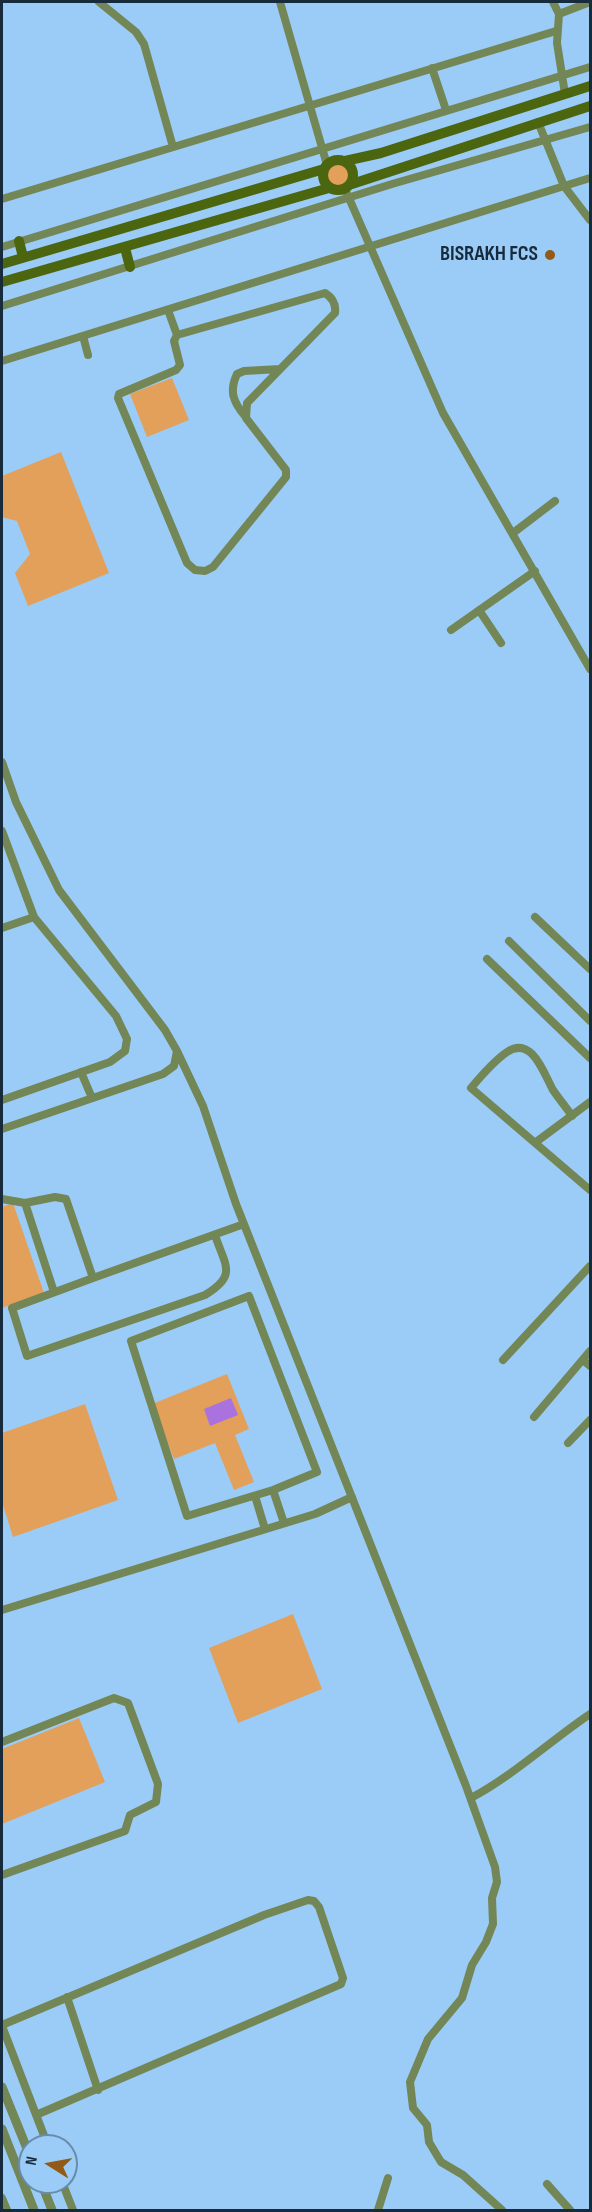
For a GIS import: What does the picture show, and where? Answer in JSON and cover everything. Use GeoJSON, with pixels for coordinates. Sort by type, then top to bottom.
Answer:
{"type":"FeatureCollection","features":[{"type":"Feature","properties":{"kind":"main road"},"geometry":{"type":"LineString","coordinates":[[2,264],[325,167],[335,160],[345,161],[381,153],[591,86]]}},
{"type":"Feature","properties":{"kind":"main road"},"geometry":{"type":"LineString","coordinates":[[2,282],[329,188],[349,191],[538,122],[591,106]]}},
{"type":"Feature","properties":{"kind":"main road"},"geometry":{"type":"LineString","coordinates":[[345,161],[354,173],[349,191]]}},
{"type":"Feature","properties":{"kind":"main road"},"geometry":{"type":"LineString","coordinates":[[325,167],[323,179],[329,188]]}},
{"type":"Feature","properties":{"kind":"main road"},"geometry":{"type":"LineString","coordinates":[[19,241],[23,257]]}},
{"type":"Feature","properties":{"kind":"main road"},"geometry":{"type":"LineString","coordinates":[[125,248],[130,267]]}},
{"type":"Feature","properties":{"kind":"street"},"geometry":{"type":"LineString","coordinates":[[99,2],[127,24],[144,44],[173,147]]}},
{"type":"Feature","properties":{"kind":"street"},"geometry":{"type":"LineString","coordinates":[[280,2],[310,105],[325,167]]}},
{"type":"Feature","properties":{"kind":"street"},"geometry":{"type":"LineString","coordinates":[[553,2],[559,14],[556,31],[565,94]]}},
{"type":"Feature","properties":{"kind":"street"},"geometry":{"type":"LineString","coordinates":[[559,14],[591,2]]}},
{"type":"Feature","properties":{"kind":"street"},"geometry":{"type":"LineString","coordinates":[[2,199],[556,31]]}},
{"type":"Feature","properties":{"kind":"street"},"geometry":{"type":"LineString","coordinates":[[2,247],[591,67]]}},
{"type":"Feature","properties":{"kind":"street"},"geometry":{"type":"LineString","coordinates":[[432,68],[446,110]]}},
{"type":"Feature","properties":{"kind":"street"},"geometry":{"type":"LineString","coordinates":[[538,122],[564,186],[591,220]]}},
{"type":"Feature","properties":{"kind":"street"},"geometry":{"type":"LineString","coordinates":[[2,306],[130,267],[349,191],[392,184],[591,127]]}},
{"type":"Feature","properties":{"kind":"street"},"geometry":{"type":"LineString","coordinates":[[2,361],[591,178]]}},
{"type":"Feature","properties":{"kind":"street"},"geometry":{"type":"LineString","coordinates":[[349,191],[369,246],[442,413],[591,669]]}},
{"type":"Feature","properties":{"kind":"street"},"geometry":{"type":"LineString","coordinates":[[177,335],[326,294],[331,297],[336,307],[335,313],[247,403],[246,418]]}},
{"type":"Feature","properties":{"kind":"street"},"geometry":{"type":"LineString","coordinates":[[168,310],[177,335],[174,341],[180,365],[176,370],[119,394],[118,398],[187,563],[195,570],[205,571],[213,567],[286,477],[286,470],[233,398],[232,385],[237,374],[244,371],[280,369]]}},
{"type":"Feature","properties":{"kind":"street"},"geometry":{"type":"LineString","coordinates":[[83,336],[88,355]]}},
{"type":"Feature","properties":{"kind":"street"},"geometry":{"type":"LineString","coordinates":[[513,532],[555,501]]}},
{"type":"Feature","properties":{"kind":"street"},"geometry":{"type":"LineString","coordinates":[[451,630],[535,571]]}},
{"type":"Feature","properties":{"kind":"street"},"geometry":{"type":"LineString","coordinates":[[479,610],[501,643]]}},
{"type":"Feature","properties":{"kind":"street"},"geometry":{"type":"LineString","coordinates":[[2,762],[16,802],[59,890],[165,1030],[203,1106],[244,1224],[471,1798],[495,1867],[496,1882],[492,1898],[491,1932],[471,1965],[462,1998],[428,2040],[410,2082],[413,2108],[427,2125],[429,2142],[441,2162],[463,2175],[502,2211]]}},
{"type":"Feature","properties":{"kind":"street"},"geometry":{"type":"LineString","coordinates":[[2,831],[34,917],[116,1016],[127,1039],[125,1051],[110,1062],[2,1100]]}},
{"type":"Feature","properties":{"kind":"street"},"geometry":{"type":"LineString","coordinates":[[2,928],[34,917]]}},
{"type":"Feature","properties":{"kind":"street"},"geometry":{"type":"LineString","coordinates":[[535,917],[591,969]]}},
{"type":"Feature","properties":{"kind":"street"},"geometry":{"type":"LineString","coordinates":[[509,941],[591,1021]]}},
{"type":"Feature","properties":{"kind":"street"},"geometry":{"type":"LineString","coordinates":[[487,959],[591,1058]]}},
{"type":"Feature","properties":{"kind":"street"},"geometry":{"type":"LineString","coordinates":[[573,1116],[555,1092],[534,1055],[518,1048],[508,1051],[471,1089],[591,1190]]}},
{"type":"Feature","properties":{"kind":"street"},"geometry":{"type":"LineString","coordinates":[[2,1129],[163,1074],[174,1066],[177,1052]]}},
{"type":"Feature","properties":{"kind":"street"},"geometry":{"type":"LineString","coordinates":[[81,1072],[92,1098]]}},
{"type":"Feature","properties":{"kind":"street"},"geometry":{"type":"LineString","coordinates":[[536,1142],[591,1102]]}},
{"type":"Feature","properties":{"kind":"street"},"geometry":{"type":"LineString","coordinates":[[2,1199],[25,1203],[55,1197],[66,1199],[93,1278]]}},
{"type":"Feature","properties":{"kind":"street"},"geometry":{"type":"LineString","coordinates":[[25,1203],[54,1292]]}},
{"type":"Feature","properties":{"kind":"street"},"geometry":{"type":"LineString","coordinates":[[215,1235],[227,1273],[219,1286],[205,1295],[27,1356],[12,1308],[244,1224]]}},
{"type":"Feature","properties":{"kind":"street"},"geometry":{"type":"LineString","coordinates":[[503,1360],[591,1266]]}},
{"type":"Feature","properties":{"kind":"street"},"geometry":{"type":"LineString","coordinates":[[249,1296],[317,1472],[273,1490],[186,1516],[131,1341],[249,1296]]}},
{"type":"Feature","properties":{"kind":"street"},"geometry":{"type":"LineString","coordinates":[[534,1417],[591,1352]]}},
{"type":"Feature","properties":{"kind":"street"},"geometry":{"type":"LineString","coordinates":[[583,1360],[591,1366]]}},
{"type":"Feature","properties":{"kind":"street"},"geometry":{"type":"LineString","coordinates":[[568,1443],[591,1420]]}},
{"type":"Feature","properties":{"kind":"street"},"geometry":{"type":"LineString","coordinates":[[273,1490],[284,1523]]}},
{"type":"Feature","properties":{"kind":"street"},"geometry":{"type":"LineString","coordinates":[[255,1496],[265,1529]]}},
{"type":"Feature","properties":{"kind":"street"},"geometry":{"type":"LineString","coordinates":[[2,1610],[315,1514],[352,1497]]}},
{"type":"Feature","properties":{"kind":"street"},"geometry":{"type":"LineString","coordinates":[[2,1742],[114,1698],[121,1699],[128,1703],[158,1784],[158,1796],[156,1802],[130,1815],[125,1831],[2,1875]]}},
{"type":"Feature","properties":{"kind":"street"},"geometry":{"type":"LineString","coordinates":[[471,1798],[499,1783],[558,1735],[591,1714]]}},
{"type":"Feature","properties":{"kind":"street"},"geometry":{"type":"LineString","coordinates":[[36,2115],[336,1988],[343,1978],[319,1907],[314,1901],[308,1900],[2,2025],[36,2115],[43,2134]]}},
{"type":"Feature","properties":{"kind":"street"},"geometry":{"type":"LineString","coordinates":[[68,1997],[98,2090]]}},
{"type":"Feature","properties":{"kind":"street"},"geometry":{"type":"LineString","coordinates":[[2,2087],[21,2134]]}},
{"type":"Feature","properties":{"kind":"street"},"geometry":{"type":"LineString","coordinates":[[2,2129],[34,2211]]}},
{"type":"Feature","properties":{"kind":"street"},"geometry":{"type":"LineString","coordinates":[[378,2211],[388,2178]]}},
{"type":"Feature","properties":{"kind":"street"},"geometry":{"type":"LineString","coordinates":[[547,2184],[570,2211]]}},
{"type":"Feature","properties":{"kind":"street"},"geometry":{"type":"LineString","coordinates":[[46,2194],[52,2211]]}},
{"type":"Feature","properties":{"kind":"street"},"geometry":{"type":"LineString","coordinates":[[67,2194],[73,2211]]}},
{"type":"Feature","properties":{"kind":"street"},"geometry":{"type":"LineString","coordinates":[[2,2198],[7,2211]]}},
{"type":"Feature","properties":{"kind":"shaded area"},"geometry":{"type":"Polygon","coordinates":[[[338,162],[347,166],[351,175],[347,184],[338,188],[329,184],[325,175],[329,166],[338,162]]]}},
{"type":"Feature","properties":{"kind":"shaded area"},"geometry":{"type":"Polygon","coordinates":[[[172,378],[189,420],[147,437],[130,394],[172,378]]]}},
{"type":"Feature","properties":{"kind":"shaded area"},"geometry":{"type":"Polygon","coordinates":[[[61,452],[109,573],[28,606],[15,573],[30,554],[17,521],[2,517],[2,476],[61,452]]]}},
{"type":"Feature","properties":{"kind":"shaded area"},"geometry":{"type":"Polygon","coordinates":[[[13,1203],[44,1293],[2,1308],[2,1207],[13,1203]]]}},
{"type":"Feature","properties":{"kind":"shaded area"},"geometry":{"type":"Polygon","coordinates":[[[227,1374],[249,1429],[235,1435],[254,1482],[234,1490],[215,1443],[174,1459],[152,1404],[227,1374]]]}},
{"type":"Feature","properties":{"kind":"shaded area"},"geometry":{"type":"Polygon","coordinates":[[[231,1398],[238,1415],[210,1426],[204,1409],[231,1398]]]}},
{"type":"Feature","properties":{"kind":"shaded area"},"geometry":{"type":"Polygon","coordinates":[[[85,1404],[118,1500],[13,1537],[2,1502],[2,1433],[85,1404]]]}},
{"type":"Feature","properties":{"kind":"shaded area"},"geometry":{"type":"Polygon","coordinates":[[[293,1614],[322,1689],[238,1723],[209,1648],[293,1614]]]}},
{"type":"Feature","properties":{"kind":"shaded area"},"geometry":{"type":"Polygon","coordinates":[[[79,1718],[105,1782],[2,1824],[2,1749],[79,1718]]]}},
{"type":"Feature","properties":{"kind":"place","name":"BISRAKH FCS"},"geometry":{"type":"Point","coordinates":[550,255]}}]}
